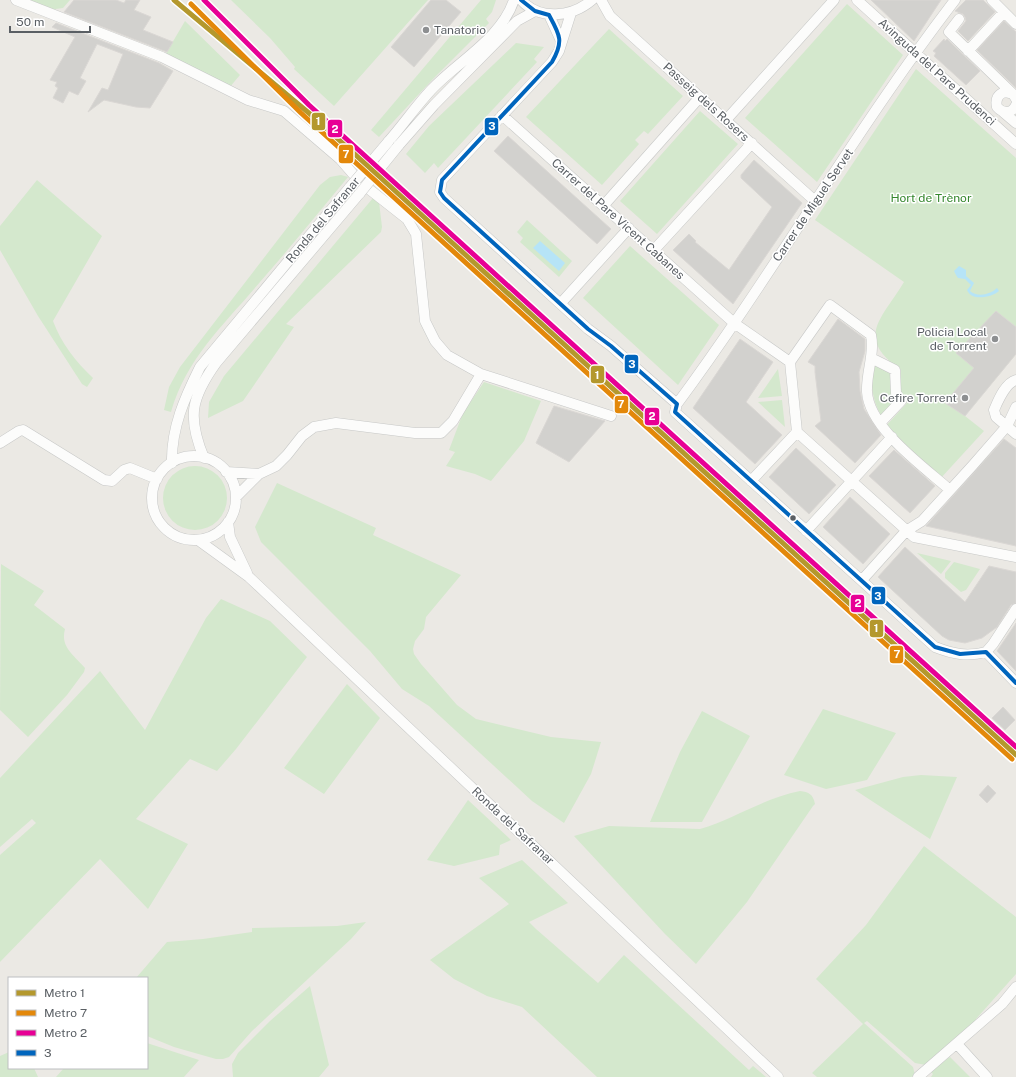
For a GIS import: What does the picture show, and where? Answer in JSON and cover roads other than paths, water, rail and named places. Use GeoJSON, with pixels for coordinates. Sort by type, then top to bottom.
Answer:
{"type":"FeatureCollection","features":[{"type":"Feature","properties":{"kind":"street"},"geometry":{"type":"LineString","coordinates":[[16,0],[162,58],[248,100],[274,107],[293,118],[340,159],[360,182],[407,219],[412,226],[416,234],[422,306],[428,330],[447,355],[481,374],[611,416]]}},
{"type":"Feature","properties":{"kind":"street","name":"Ronda del Safranar"},"geometry":{"type":"LineString","coordinates":[[204,458],[193,428],[194,412],[202,382],[216,363],[360,193],[431,90],[498,29],[508,14],[514,0]]}},
{"type":"Feature","properties":{"kind":"street"},"geometry":{"type":"LineString","coordinates":[[521,0],[535,11],[549,14],[572,13],[592,0]]}},
{"type":"Feature","properties":{"kind":"street","name":"Passeig dels Rosers"},"geometry":{"type":"LineString","coordinates":[[601,0],[604,8],[610,16],[815,201]]}},
{"type":"Feature","properties":{"kind":"street"},"geometry":{"type":"LineString","coordinates":[[726,120],[834,0]]}},
{"type":"Feature","properties":{"kind":"street","name":"Avinguda del Pare Prudenci"},"geometry":{"type":"LineString","coordinates":[[857,0],[1016,144]]}},
{"type":"Feature","properties":{"kind":"street","name":"Carrer de Miguel Servet"},"geometry":{"type":"LineString","coordinates":[[676,408],[915,52],[955,0]]}},
{"type":"Feature","properties":{"kind":"street"},"geometry":{"type":"LineString","coordinates":[[992,0],[1016,24]]}},
{"type":"Feature","properties":{"kind":"street","name":"Ronda del Safranar"},"geometry":{"type":"LineString","coordinates":[[172,463],[178,416],[184,398],[200,367],[350,187],[517,21],[535,11]]}},
{"type":"Feature","properties":{"kind":"street"},"geometry":{"type":"LineString","coordinates":[[968,51],[1004,12]]}},
{"type":"Feature","properties":{"kind":"street"},"geometry":{"type":"LineString","coordinates":[[572,13],[561,41],[559,51],[552,62],[442,180],[440,192],[444,198],[588,329],[611,346],[751,481],[935,647],[952,654],[972,655],[986,652],[1016,609]]}},
{"type":"Feature","properties":{"kind":"street"},"geometry":{"type":"LineString","coordinates":[[549,14],[561,41]]}},
{"type":"Feature","properties":{"kind":"street"},"geometry":{"type":"LineString","coordinates":[[959,19],[949,32],[1014,97]]}},
{"type":"Feature","properties":{"kind":"street"},"geometry":{"type":"LineString","coordinates":[[1005,134],[1016,123],[997,107],[996,99],[998,95],[1005,92],[1014,97]]}},
{"type":"Feature","properties":{"kind":"street"},"geometry":{"type":"LineString","coordinates":[[604,205],[700,97]]}},
{"type":"Feature","properties":{"kind":"street"},"geometry":{"type":"LineString","coordinates":[[1003,112],[1011,111],[1016,105]]}},
{"type":"Feature","properties":{"kind":"street","name":"Carrer del Pare Vicent Cabanes"},"geometry":{"type":"LineString","coordinates":[[502,115],[630,228],[734,323],[790,362]]}},
{"type":"Feature","properties":{"kind":"street"},"geometry":{"type":"LineString","coordinates":[[654,250],[752,143]]}},
{"type":"Feature","properties":{"kind":"street"},"geometry":{"type":"LineString","coordinates":[[561,303],[630,228]]}},
{"type":"Feature","properties":{"kind":"street"},"geometry":{"type":"LineString","coordinates":[[950,490],[892,437],[880,423],[867,394],[867,374],[873,346],[872,335],[830,305],[790,362],[797,432],[914,537],[1016,557]]}},
{"type":"Feature","properties":{"kind":"street"},"geometry":{"type":"LineString","coordinates":[[871,358],[895,370],[896,393],[901,401],[880,423]]}},
{"type":"Feature","properties":{"kind":"street"},"geometry":{"type":"LineString","coordinates":[[236,497],[259,474],[276,466],[288,455],[302,436],[314,426],[336,423],[420,433],[441,433],[453,421],[481,374]]}},
{"type":"Feature","properties":{"kind":"street"},"geometry":{"type":"LineString","coordinates":[[1016,380],[1011,382],[994,410],[996,416],[1016,434]]}},
{"type":"Feature","properties":{"kind":"street"},"geometry":{"type":"LineString","coordinates":[[862,580],[906,531],[922,521],[1007,426],[1016,407]]}},
{"type":"Feature","properties":{"kind":"street"},"geometry":{"type":"LineString","coordinates":[[0,443],[23,430],[104,480],[112,481],[124,470],[130,468],[157,479]]}},
{"type":"Feature","properties":{"kind":"street"},"geometry":{"type":"LineString","coordinates":[[751,481],[797,432]]}},
{"type":"Feature","properties":{"kind":"street"},"geometry":{"type":"LineString","coordinates":[[806,530],[892,437]]}},
{"type":"Feature","properties":{"kind":"street"},"geometry":{"type":"LineString","coordinates":[[187,457],[204,458],[212,461],[226,472],[231,479],[236,497],[234,510],[228,522],[220,531],[210,537],[198,540],[175,536],[165,529],[158,520],[152,500],[157,479],[163,470],[172,463],[187,457]]}},
{"type":"Feature","properties":{"kind":"street"},"geometry":{"type":"LineString","coordinates":[[226,472],[259,474]]}},
{"type":"Feature","properties":{"kind":"street","name":"Ronda del Safranar"},"geometry":{"type":"LineString","coordinates":[[228,522],[230,538],[249,577]]}},
{"type":"Feature","properties":{"kind":"street","name":"Ronda del Safranar"},"geometry":{"type":"LineString","coordinates":[[198,540],[249,577],[778,1077]]}},
{"type":"Feature","properties":{"kind":"street"},"geometry":{"type":"LineString","coordinates":[[986,652],[1016,683]]}},
{"type":"Feature","properties":{"kind":"street"},"geometry":{"type":"LineString","coordinates":[[918,1077],[1002,1004],[1016,987]]}},
{"type":"Feature","properties":{"kind":"street"},"geometry":{"type":"LineString","coordinates":[[957,1044],[987,1077]]}},
{"type":"Feature","properties":{"kind":"water"},"geometry":{"type":"Polygon","coordinates":[[[540,241],[565,263],[559,271],[533,248],[540,241]]]}},
{"type":"Feature","properties":{"kind":"water"},"geometry":{"type":"Polygon","coordinates":[[[959,266],[966,270],[966,276],[974,283],[970,291],[973,293],[980,295],[991,292],[997,288],[999,291],[992,295],[982,297],[973,296],[967,290],[971,285],[965,279],[958,278],[954,271],[959,266]]]}},
{"type":"Feature","properties":{"kind":"railway"},"geometry":{"type":"LineString","coordinates":[[987,728],[1016,751]]}},
{"type":"Feature","properties":{"kind":"metro line","name":"1"},"geometry":{"type":"LineString","coordinates":[[174,0],[316,119],[1016,755]]}},
{"type":"Feature","properties":{"kind":"metro line","name":"2"},"geometry":{"type":"LineString","coordinates":[[204,0],[309,105],[1016,747]]}},
{"type":"Feature","properties":{"kind":"metro line","name":"7"},"geometry":{"type":"LineString","coordinates":[[191,4],[301,113],[1012,759]]}},
{"type":"Feature","properties":{"kind":"place","name":"Tanatorio"},"geometry":{"type":"Point","coordinates":[426,30]}},
{"type":"Feature","properties":{"kind":"place","name":"Policia Local de Torrent"},"geometry":{"type":"Point","coordinates":[995,339]}},
{"type":"Feature","properties":{"kind":"place","name":"Cefire Torrent"},"geometry":{"type":"Point","coordinates":[965,398]}},
{"type":"Feature","properties":{"kind":"park label","name":"Hort de Trènor"},"geometry":{"type":"Point","coordinates":[931,198]}}]}
